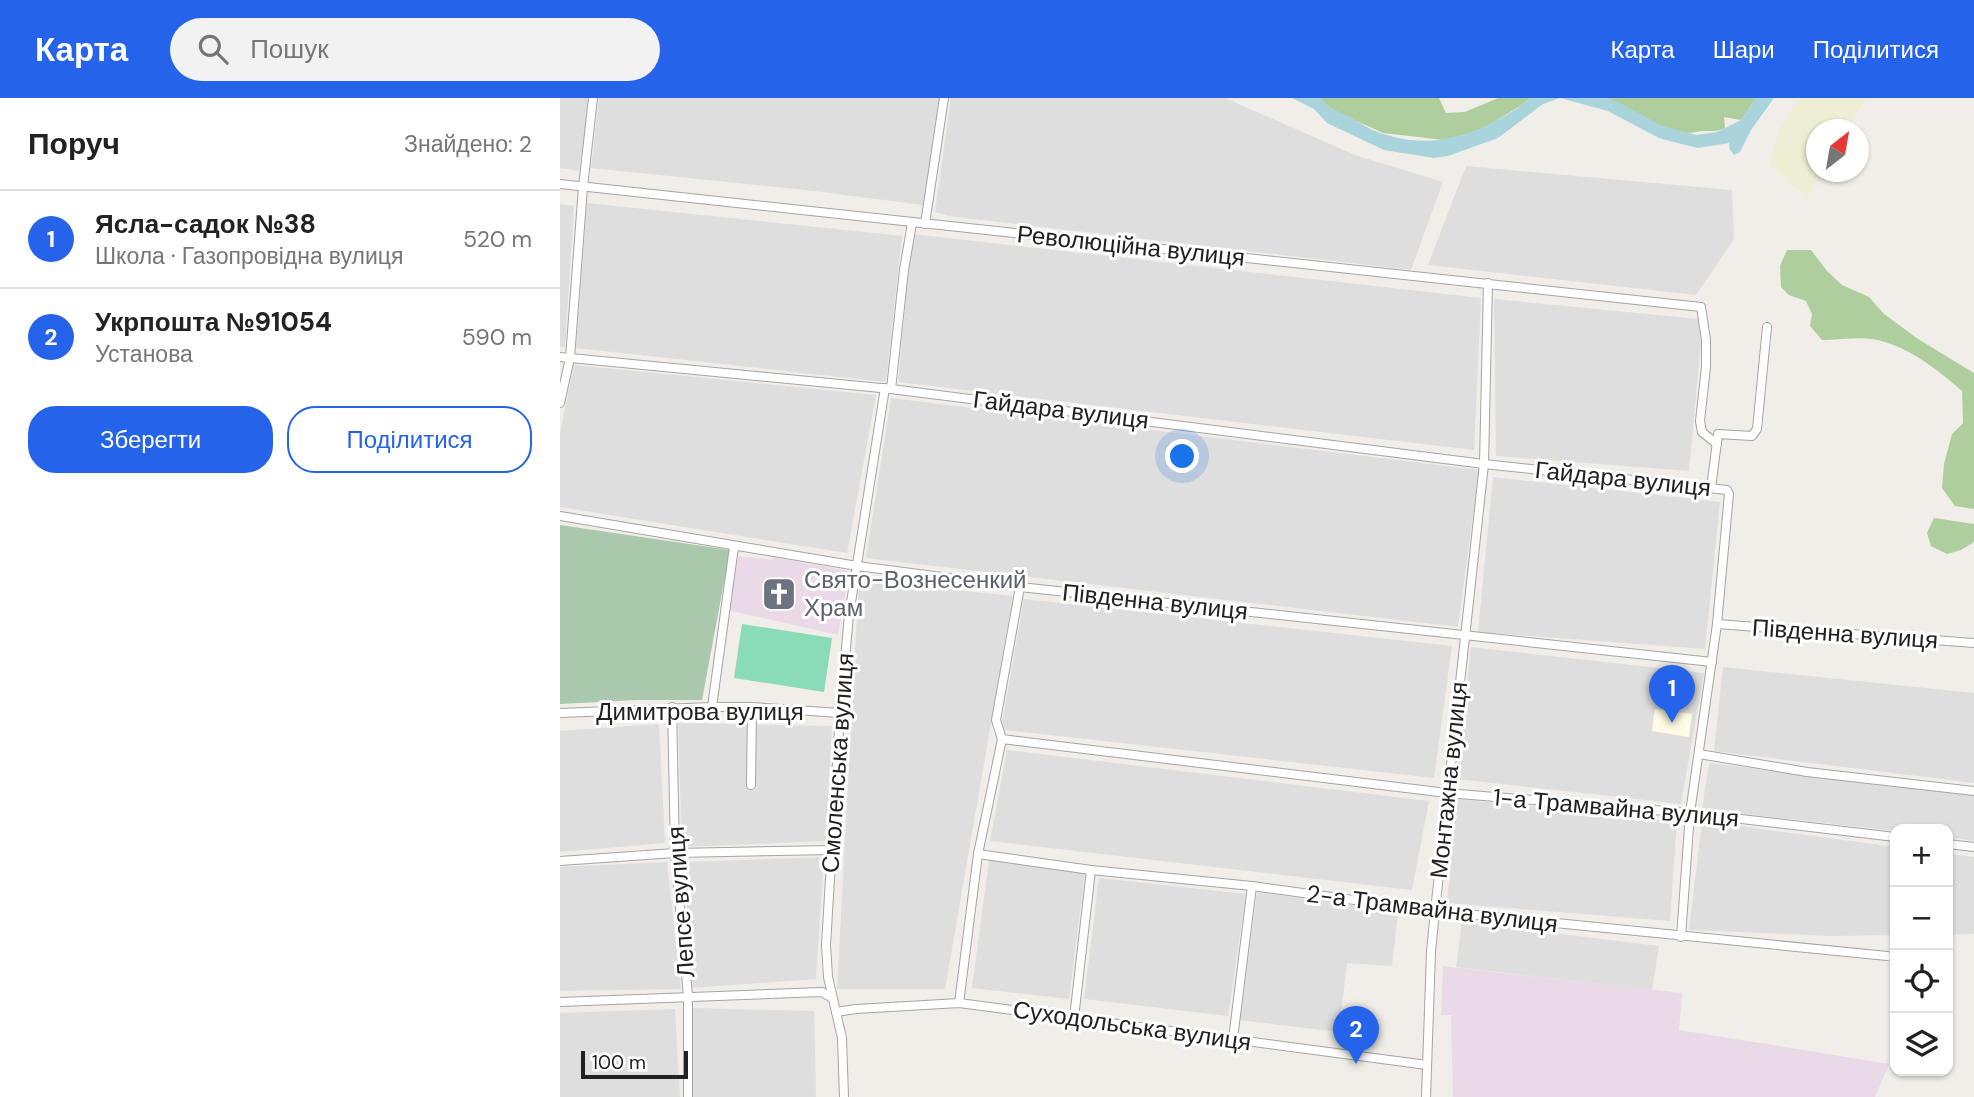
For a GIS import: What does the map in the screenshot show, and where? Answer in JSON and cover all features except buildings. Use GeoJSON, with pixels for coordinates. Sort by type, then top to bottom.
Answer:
{"type":"FeatureCollection","features":[{"type":"Feature","properties":{"kind":"street"},"geometry":{"type":"LineString","coordinates":[[560,403],[570,358],[583,187],[593,98]]}},
{"type":"Feature","properties":{"kind":"street"},"geometry":{"type":"LineString","coordinates":[[925,224],[944,98]]}},
{"type":"Feature","properties":{"kind":"street","name":"Революційна вулиця"},"geometry":{"type":"LineString","coordinates":[[560,184],[1701,307],[1706,340],[1706,368],[1700,421],[1702,432],[1717,444]]}},
{"type":"Feature","properties":{"kind":"street","name":"Смоленська вулиця"},"geometry":{"type":"LineString","coordinates":[[844,1097],[844,1057],[825,961],[840,713],[849,615],[888,389],[912,223]]}},
{"type":"Feature","properties":{"kind":"street","name":"Монтажна вулиця"},"geometry":{"type":"LineString","coordinates":[[1426,1097],[1431,952],[1484,464],[1488,284]]}},
{"type":"Feature","properties":{"kind":"street"},"geometry":{"type":"LineString","coordinates":[[1712,488],[1718,434],[1752,436],[1757,429],[1767,327]]}},
{"type":"Feature","properties":{"kind":"street","name":"Гайдара вулиця"},"geometry":{"type":"LineString","coordinates":[[560,357],[888,389],[1484,464],[1727,490],[1729,494],[1717,624]]}},
{"type":"Feature","properties":{"kind":"street","name":"Південна вулиця"},"geometry":{"type":"LineString","coordinates":[[560,516],[857,566],[1020,587],[1712,662]]}},
{"type":"Feature","properties":{"kind":"street"},"geometry":{"type":"LineString","coordinates":[[712,707],[734,547]]}},
{"type":"Feature","properties":{"kind":"street"},"geometry":{"type":"LineString","coordinates":[[960,1003],[978,854],[1003,739],[996,720],[1020,587]]}},
{"type":"Feature","properties":{"kind":"street"},"geometry":{"type":"LineString","coordinates":[[1681,937],[1690,813],[1717,624]]}},
{"type":"Feature","properties":{"kind":"street","name":"Південна вулиця"},"geometry":{"type":"LineString","coordinates":[[1717,624],[1974,643]]}},
{"type":"Feature","properties":{"kind":"street","name":"Димитрова вулиця"},"geometry":{"type":"LineString","coordinates":[[560,713],[672,707],[752,707],[840,713]]}},
{"type":"Feature","properties":{"kind":"street","name":"Лепсе вулиця"},"geometry":{"type":"LineString","coordinates":[[672,707],[675,853],[688,996],[688,1097]]}},
{"type":"Feature","properties":{"kind":"street"},"geometry":{"type":"LineString","coordinates":[[751,785],[752,707]]}},
{"type":"Feature","properties":{"kind":"street","name":"1-а Трамвайна вулиця"},"geometry":{"type":"LineString","coordinates":[[1003,739],[1447,793],[1690,813],[1890,836]]}},
{"type":"Feature","properties":{"kind":"street"},"geometry":{"type":"LineString","coordinates":[[1699,754],[1807,772],[1974,791]]}},
{"type":"Feature","properties":{"kind":"street"},"geometry":{"type":"LineString","coordinates":[[1953,845],[1974,847]]}},
{"type":"Feature","properties":{"kind":"street"},"geometry":{"type":"LineString","coordinates":[[560,861],[675,853],[833,849]]}},
{"type":"Feature","properties":{"kind":"street","name":"2-а Трамвайна вулиця"},"geometry":{"type":"LineString","coordinates":[[978,854],[1091,870],[1252,886],[1435,911],[1887,956]]}},
{"type":"Feature","properties":{"kind":"street"},"geometry":{"type":"LineString","coordinates":[[1074,1018],[1091,870]]}},
{"type":"Feature","properties":{"kind":"street"},"geometry":{"type":"LineString","coordinates":[[1233,1039],[1252,886]]}},
{"type":"Feature","properties":{"kind":"street"},"geometry":{"type":"LineString","coordinates":[[560,1002],[822,992],[832,998]]}},
{"type":"Feature","properties":{"kind":"street","name":"Суходольська вулиця"},"geometry":{"type":"LineString","coordinates":[[836,1012],[960,1003],[1427,1065]]}},
{"type":"Feature","properties":{"kind":"shaded area"},"geometry":{"type":"Polygon","coordinates":[[[560,98],[590,98],[579,171],[560,168],[560,98]]]}},
{"type":"Feature","properties":{"kind":"shaded area"},"geometry":{"type":"Polygon","coordinates":[[[599,98],[940,98],[923,205],[591,168],[599,98]]]}},
{"type":"Feature","properties":{"kind":"shaded area"},"geometry":{"type":"Polygon","coordinates":[[[951,98],[1225,98],[1355,155],[1443,182],[1411,270],[948,216],[935,212],[951,98]]]}},
{"type":"Feature","properties":{"kind":"shaded area"},"geometry":{"type":"Polygon","coordinates":[[[1466,166],[1732,190],[1734,239],[1696,295],[1428,265],[1466,166]]]}},
{"type":"Feature","properties":{"kind":"shaded area"},"geometry":{"type":"Polygon","coordinates":[[[587,203],[902,236],[886,382],[576,348],[587,203]]]}},
{"type":"Feature","properties":{"kind":"shaded area"},"geometry":{"type":"Polygon","coordinates":[[[560,204],[574,206],[565,347],[560,347],[560,204]]]}},
{"type":"Feature","properties":{"kind":"shaded area"},"geometry":{"type":"Polygon","coordinates":[[[912,234],[1481,298],[1474,450],[898,382],[912,234]]]}},
{"type":"Feature","properties":{"kind":"shaded area"},"geometry":{"type":"Polygon","coordinates":[[[1494,299],[1699,319],[1701,342],[1689,471],[1496,456],[1494,299]]]}},
{"type":"Feature","properties":{"kind":"shaded area"},"geometry":{"type":"Polygon","coordinates":[[[574,365],[876,395],[847,553],[560,507],[560,433],[574,365]]]}},
{"type":"Feature","properties":{"kind":"shaded area"},"geometry":{"type":"Polygon","coordinates":[[[891,398],[1479,470],[1458,627],[866,558],[891,398]]]}},
{"type":"Feature","properties":{"kind":"shaded area"},"geometry":{"type":"Polygon","coordinates":[[[1493,477],[1720,502],[1705,649],[1478,632],[1493,477]]]}},
{"type":"Feature","properties":{"kind":"shaded area"},"geometry":{"type":"Polygon","coordinates":[[[738,556],[772,560],[773,557],[849,571],[838,635],[728,610],[738,556]]]}},
{"type":"Feature","properties":{"kind":"shaded area"},"geometry":{"type":"Polygon","coordinates":[[[859,580],[1013,596],[945,989],[837,989],[859,580]]]}},
{"type":"Feature","properties":{"kind":"shaded area"},"geometry":{"type":"Polygon","coordinates":[[[1024,599],[1452,646],[1434,778],[1005,730],[1002,723],[1024,599]]]}},
{"type":"Feature","properties":{"kind":"shaded area"},"geometry":{"type":"Polygon","coordinates":[[[1471,647],[1704,673],[1681,804],[1457,779],[1471,647]]]}},
{"type":"Feature","properties":{"kind":"shaded area"},"geometry":{"type":"Polygon","coordinates":[[[1723,667],[1974,693],[1974,783],[1714,751],[1723,667]]]}},
{"type":"Feature","properties":{"kind":"shaded area"},"geometry":{"type":"Polygon","coordinates":[[[1655,709],[1692,714],[1689,737],[1652,731],[1655,709]]]}},
{"type":"Feature","properties":{"kind":"shaded area"},"geometry":{"type":"Polygon","coordinates":[[[678,723],[832,726],[826,841],[682,847],[678,723]]]}},
{"type":"Feature","properties":{"kind":"shaded area"},"geometry":{"type":"Polygon","coordinates":[[[659,724],[665,843],[560,852],[560,731],[659,724]]]}},
{"type":"Feature","properties":{"kind":"shaded area"},"geometry":{"type":"Polygon","coordinates":[[[1007,750],[1429,801],[1412,890],[990,841],[1007,750]]]}},
{"type":"Feature","properties":{"kind":"shaded area"},"geometry":{"type":"Polygon","coordinates":[[[1709,763],[1974,796],[1974,841],[1953,838],[1953,824],[1890,824],[1890,830],[1702,809],[1709,763]]]}},
{"type":"Feature","properties":{"kind":"shaded area"},"geometry":{"type":"Polygon","coordinates":[[[1457,799],[1677,821],[1670,921],[1447,903],[1457,799]]]}},
{"type":"Feature","properties":{"kind":"shaded area"},"geometry":{"type":"Polygon","coordinates":[[[1702,821],[1890,846],[1890,935],[1830,936],[1689,930],[1702,821]]]}},
{"type":"Feature","properties":{"kind":"shaded area"},"geometry":{"type":"Polygon","coordinates":[[[1953,855],[1974,857],[1974,934],[1953,935],[1953,855]]]}},
{"type":"Feature","properties":{"kind":"shaded area"},"geometry":{"type":"Polygon","coordinates":[[[824,857],[816,979],[691,988],[685,862],[824,857]]]}},
{"type":"Feature","properties":{"kind":"shaded area"},"geometry":{"type":"Polygon","coordinates":[[[989,860],[1085,874],[1069,999],[972,988],[989,860]]]}},
{"type":"Feature","properties":{"kind":"shaded area"},"geometry":{"type":"Polygon","coordinates":[[[667,862],[681,989],[560,991],[560,867],[667,862]]]}},
{"type":"Feature","properties":{"kind":"shaded area"},"geometry":{"type":"Polygon","coordinates":[[[1099,878],[1246,894],[1228,1016],[1084,999],[1099,878]]]}},
{"type":"Feature","properties":{"kind":"shaded area"},"geometry":{"type":"Polygon","coordinates":[[[1257,892],[1398,912],[1392,966],[1347,963],[1339,1032],[1240,1020],[1257,892]]]}},
{"type":"Feature","properties":{"kind":"shaded area"},"geometry":{"type":"Polygon","coordinates":[[[1462,922],[1659,946],[1652,990],[1456,967],[1462,922]]]}},
{"type":"Feature","properties":{"kind":"shaded area"},"geometry":{"type":"Polygon","coordinates":[[[1443,966],[1682,993],[1679,1030],[1889,1064],[1875,1097],[1453,1097],[1451,1015],[1441,1015],[1443,966]]]}},
{"type":"Feature","properties":{"kind":"shaded area"},"geometry":{"type":"Polygon","coordinates":[[[692,1008],[814,1011],[816,1097],[692,1097],[692,1008]]]}},
{"type":"Feature","properties":{"kind":"shaded area"},"geometry":{"type":"Polygon","coordinates":[[[675,1009],[680,1097],[560,1097],[560,1013],[675,1009]]]}},
{"type":"Feature","properties":{"kind":"green space"},"geometry":{"type":"Polygon","coordinates":[[[1319,98],[1439,98],[1446,113],[1465,112],[1498,98],[1530,98],[1487,126],[1444,140],[1383,133],[1328,108],[1319,98]]]}},
{"type":"Feature","properties":{"kind":"green space"},"geometry":{"type":"Polygon","coordinates":[[[1606,98],[1756,98],[1741,120],[1724,117],[1725,128],[1687,133],[1656,124],[1606,98]]]}},
{"type":"Feature","properties":{"kind":"green space"},"geometry":{"type":"Polygon","coordinates":[[[1798,98],[1866,98],[1853,119],[1806,119],[1806,182],[1817,182],[1807,198],[1769,164],[1779,130],[1798,98]]]}},
{"type":"Feature","properties":{"kind":"green space"},"geometry":{"type":"Polygon","coordinates":[[[1787,250],[1811,250],[1842,285],[1869,297],[1884,314],[1918,339],[1974,373],[1974,509],[1955,506],[1942,488],[1944,464],[1952,434],[1963,423],[1962,391],[1932,366],[1885,342],[1866,338],[1822,340],[1810,326],[1812,314],[1806,301],[1789,295],[1781,287],[1780,266],[1787,250]]]}},
{"type":"Feature","properties":{"kind":"green space"},"geometry":{"type":"Polygon","coordinates":[[[1934,518],[1974,524],[1974,542],[1947,554],[1931,546],[1927,533],[1934,518]]]}},
{"type":"Feature","properties":{"kind":"green space"},"geometry":{"type":"Polygon","coordinates":[[[560,525],[730,550],[702,700],[560,704],[560,525]]]}},
{"type":"Feature","properties":{"kind":"green space"},"geometry":{"type":"Polygon","coordinates":[[[742,624],[832,638],[824,692],[734,678],[742,624]]]}},
{"type":"Feature","properties":{"kind":"water"},"geometry":{"type":"Polygon","coordinates":[[[1292,98],[1321,98],[1332,108],[1372,130],[1407,140],[1423,141],[1454,137],[1484,127],[1530,98],[1560,98],[1543,104],[1498,138],[1448,156],[1434,158],[1384,150],[1327,123],[1314,109],[1292,98]]]}},
{"type":"Feature","properties":{"kind":"water"},"geometry":{"type":"Polygon","coordinates":[[[1560,98],[1606,98],[1660,125],[1696,135],[1717,132],[1741,120],[1756,98],[1774,98],[1751,130],[1740,152],[1734,155],[1729,143],[1698,148],[1677,143],[1659,138],[1608,111],[1560,98]]]}},
{"type":"Feature","properties":{"kind":"place","name":"Свято-Вознесенкий Храм"},"geometry":{"type":"Point","coordinates":[779,594]}},
{"type":"Feature","properties":{"kind":"place","name":"Ясла-садок №38"},"geometry":{"type":"Point","coordinates":[1672,723]}},
{"type":"Feature","properties":{"kind":"place","name":"Укрпошта №91054"},"geometry":{"type":"Point","coordinates":[1356,1064]}}]}
